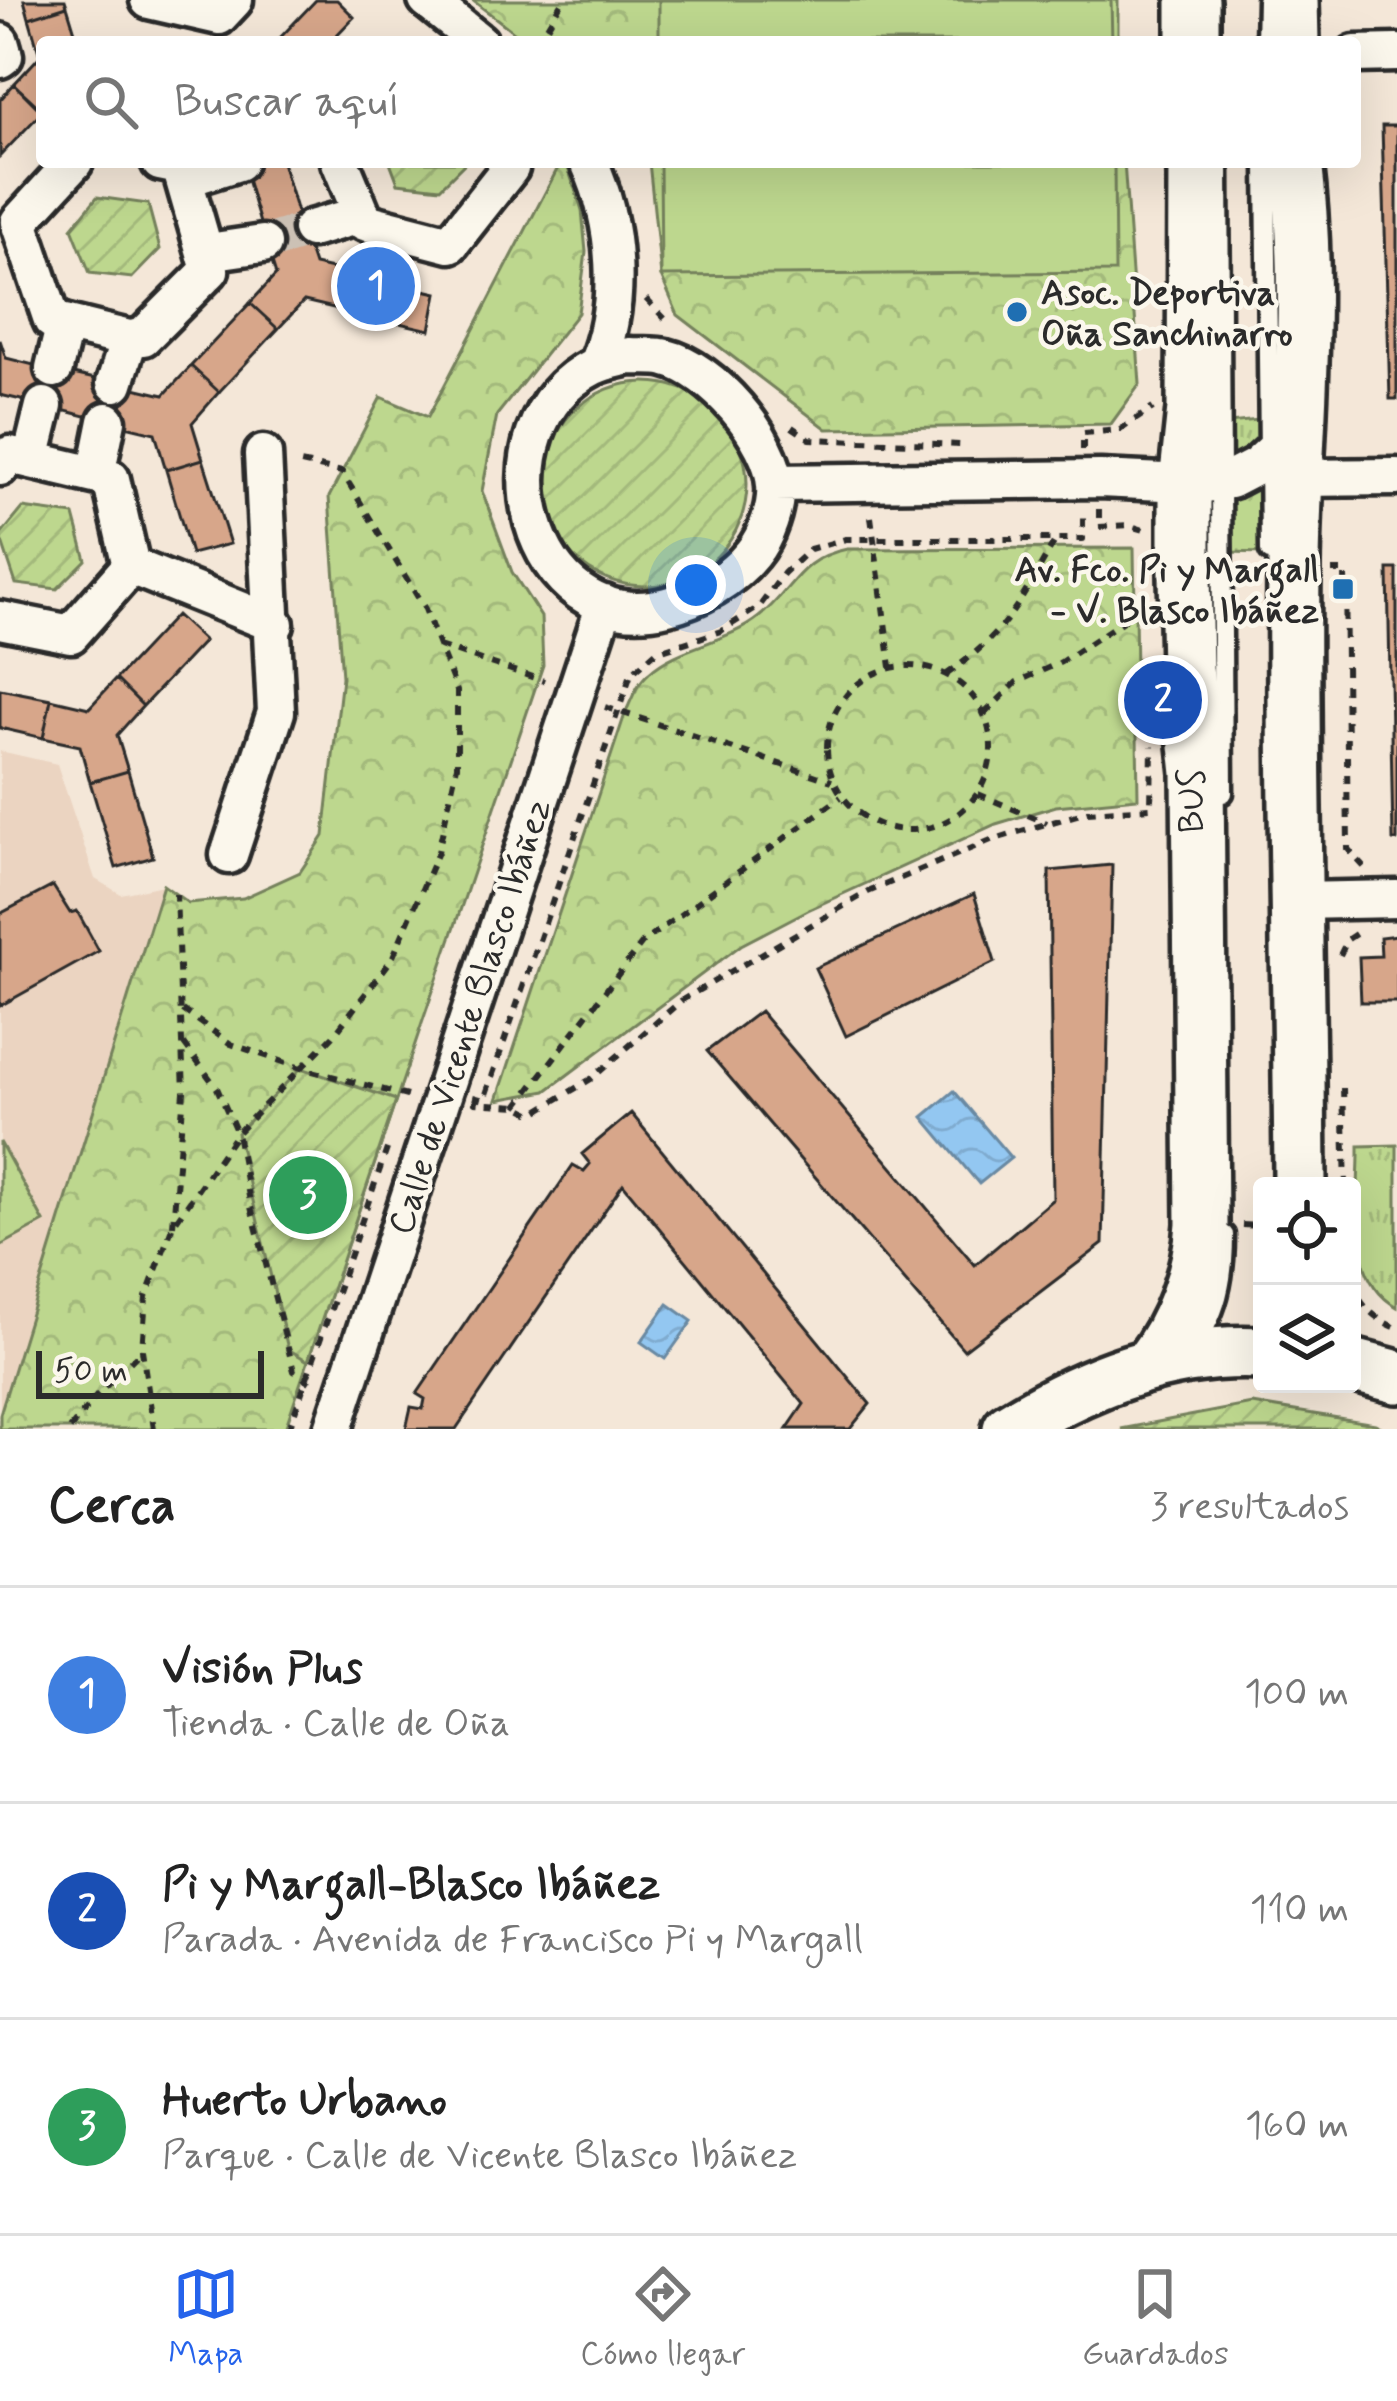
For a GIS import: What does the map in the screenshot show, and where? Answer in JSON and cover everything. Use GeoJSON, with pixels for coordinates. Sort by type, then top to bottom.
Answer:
{"type":"FeatureCollection","features":[{"type":"Feature","properties":{"kind":"street"},"geometry":{"type":"LineString","coordinates":[[149,0],[219,16],[234,0]]}},
{"type":"Feature","properties":{"kind":"street"},"geometry":{"type":"LineString","coordinates":[[427,0],[465,36]]}},
{"type":"Feature","properties":{"kind":"street"},"geometry":{"type":"LineString","coordinates":[[1193,0],[1193,36]]}},
{"type":"Feature","properties":{"kind":"street"},"geometry":{"type":"LineString","coordinates":[[1292,0],[1293,36]]}},
{"type":"Feature","properties":{"kind":"street"},"geometry":{"type":"LineString","coordinates":[[0,42],[4,56],[0,59]]}},
{"type":"Feature","properties":{"kind":"street"},"geometry":{"type":"LineString","coordinates":[[1361,54],[1397,53]]}},
{"type":"Feature","properties":{"kind":"street"},"geometry":{"type":"LineString","coordinates":[[68,168],[19,222],[17,270],[52,320],[129,339],[143,337],[210,269],[208,252],[172,171]]}},
{"type":"Feature","properties":{"kind":"street"},"geometry":{"type":"LineString","coordinates":[[342,168],[364,222],[449,244],[510,168]]}},
{"type":"Feature","properties":{"kind":"street"},"geometry":{"type":"LineString","coordinates":[[591,168],[607,226],[615,285],[607,340],[597,364]]}},
{"type":"Feature","properties":{"kind":"street"},"geometry":{"type":"LineString","coordinates":[[1166,1360],[1166,1343],[1200,1248],[1202,1224],[1198,773],[1186,669],[1203,483],[1193,409],[1194,168]]}},
{"type":"Feature","properties":{"kind":"street"},"geometry":{"type":"LineString","coordinates":[[1297,168],[1306,318],[1287,455],[1300,1177]]}},
{"type":"Feature","properties":{"kind":"street"},"geometry":{"type":"LineString","coordinates":[[311,229],[359,215]]}},
{"type":"Feature","properties":{"kind":"street"},"geometry":{"type":"LineString","coordinates":[[208,252],[263,244]]}},
{"type":"Feature","properties":{"kind":"street"},"geometry":{"type":"LineString","coordinates":[[54,369],[65,323]]}},
{"type":"Feature","properties":{"kind":"street"},"geometry":{"type":"LineString","coordinates":[[116,383],[129,339]]}},
{"type":"Feature","properties":{"kind":"street"},"geometry":{"type":"LineString","coordinates":[[629,356],[666,358],[699,374],[727,396],[754,431],[775,483],[772,517],[754,553],[689,601],[645,611],[604,604],[567,581],[542,550],[528,509],[526,473],[535,432],[560,395],[597,364],[629,356]]}},
{"type":"Feature","properties":{"kind":"street"},"geometry":{"type":"LineString","coordinates":[[44,406],[16,463],[111,479],[131,566]]}},
{"type":"Feature","properties":{"kind":"street"},"geometry":{"type":"LineString","coordinates":[[95,475],[106,421]]}},
{"type":"Feature","properties":{"kind":"street"},"geometry":{"type":"LineString","coordinates":[[229,855],[276,712],[263,454]]}},
{"type":"Feature","properties":{"kind":"street"},"geometry":{"type":"LineString","coordinates":[[775,483],[1100,479],[1203,483],[1287,455],[1397,477]]}},
{"type":"Feature","properties":{"kind":"street"},"geometry":{"type":"LineString","coordinates":[[131,566],[275,624]]}},
{"type":"Feature","properties":{"kind":"street"},"geometry":{"type":"LineString","coordinates":[[0,620],[70,634],[131,566]]}},
{"type":"Feature","properties":{"kind":"street","name":"Calle de Vicente Blasco Ibáñez"},"geometry":{"type":"LineString","coordinates":[[333,1429],[604,604]]}},
{"type":"Feature","properties":{"kind":"street"},"geometry":{"type":"LineString","coordinates":[[1298,901],[1386,886]]}},
{"type":"Feature","properties":{"kind":"street"},"geometry":{"type":"LineString","coordinates":[[1009,1429],[1057,1400],[1166,1360],[1253,1354]]}},
{"type":"Feature","properties":{"kind":"lane"},"geometry":{"type":"LineString","coordinates":[[1266,36],[1267,0]]}},
{"type":"Feature","properties":{"kind":"lane","name":"BUS"},"geometry":{"type":"LineString","coordinates":[[1219,168],[1203,483],[1223,824]]}},
{"type":"Feature","properties":{"kind":"lane"},"geometry":{"type":"LineString","coordinates":[[1266,168],[1287,455],[1270,572]]}},
{"type":"Feature","properties":{"kind":"lane"},"geometry":{"type":"LineString","coordinates":[[1166,1360],[1210,1320],[1223,1269],[1224,1225]]}},
{"type":"Feature","properties":{"kind":"path"},"geometry":{"type":"LineString","coordinates":[[542,36],[563,0]]}},
{"type":"Feature","properties":{"kind":"path"},"geometry":{"type":"LineString","coordinates":[[644,296],[680,331]]}},
{"type":"Feature","properties":{"kind":"path"},"geometry":{"type":"LineString","coordinates":[[1083,462],[1083,433],[1120,430],[1149,408],[1168,408]]}},
{"type":"Feature","properties":{"kind":"path"},"geometry":{"type":"LineString","coordinates":[[781,420],[810,440],[966,445]]}},
{"type":"Feature","properties":{"kind":"path"},"geometry":{"type":"LineString","coordinates":[[1083,446],[1099,446]]}},
{"type":"Feature","properties":{"kind":"path"},"geometry":{"type":"LineString","coordinates":[[154,1429],[142,1350],[146,1297],[173,1226],[237,1132],[333,1036],[392,959],[438,852],[457,766],[457,691],[440,646],[425,609],[342,472],[263,454]]}},
{"type":"Feature","properties":{"kind":"path"},"geometry":{"type":"LineString","coordinates":[[464,1094],[484,1100],[631,674],[656,652],[722,631],[759,607],[784,573],[810,549],[846,539],[1083,539],[1083,495]]}},
{"type":"Feature","properties":{"kind":"path"},"geometry":{"type":"LineString","coordinates":[[871,517],[891,668]]}},
{"type":"Feature","properties":{"kind":"path"},"geometry":{"type":"LineString","coordinates":[[946,674],[984,649],[1016,608],[1056,539]]}},
{"type":"Feature","properties":{"kind":"path"},"geometry":{"type":"LineString","coordinates":[[985,714],[1018,682],[1061,662],[1155,599]]}},
{"type":"Feature","properties":{"kind":"path"},"geometry":{"type":"LineString","coordinates":[[440,646],[560,687]]}},
{"type":"Feature","properties":{"kind":"path"},"geometry":{"type":"LineString","coordinates":[[919,666],[946,674],[969,691],[985,714],[992,741],[990,769],[978,794],[960,814],[937,826],[911,831],[885,827],[861,815],[833,782],[827,734],[836,711],[869,676],[891,668],[919,666]]}},
{"type":"Feature","properties":{"kind":"path"},"geometry":{"type":"LineString","coordinates":[[592,698],[618,711],[833,782]]}},
{"type":"Feature","properties":{"kind":"path"},"geometry":{"type":"LineString","coordinates":[[978,794],[1048,823]]}},
{"type":"Feature","properties":{"kind":"path"},"geometry":{"type":"LineString","coordinates":[[517,1106],[643,942],[842,796]]}},
{"type":"Feature","properties":{"kind":"path"},"geometry":{"type":"LineString","coordinates":[[1346,803],[1348,849],[1359,865],[1386,886]]}},
{"type":"Feature","properties":{"kind":"path"},"geometry":{"type":"LineString","coordinates":[[482,1083],[475,1102],[517,1106],[533,1114],[591,1079],[682,1000],[849,902],[991,840],[1087,812],[1151,808]]}},
{"type":"Feature","properties":{"kind":"path"},"geometry":{"type":"LineString","coordinates":[[173,1226],[184,1092],[176,894]]}},
{"type":"Feature","properties":{"kind":"path"},"geometry":{"type":"LineString","coordinates":[[1338,958],[1348,939],[1370,925]]}},
{"type":"Feature","properties":{"kind":"path"},"geometry":{"type":"LineString","coordinates":[[183,1010],[231,1044],[410,1096],[399,1116]]}},
{"type":"Feature","properties":{"kind":"path"},"geometry":{"type":"LineString","coordinates":[[184,1044],[217,1088],[237,1132],[251,1207],[294,1371],[311,1383]]}},
{"type":"Feature","properties":{"kind":"path"},"geometry":{"type":"LineString","coordinates":[[1342,1070],[1346,1177]]}},
{"type":"Feature","properties":{"kind":"path"},"geometry":{"type":"LineString","coordinates":[[290,1429],[311,1383],[392,1137]]}},
{"type":"Feature","properties":{"kind":"path"},"geometry":{"type":"LineString","coordinates":[[1353,1285],[1357,1299],[1383,1323],[1397,1328]]}},
{"type":"Feature","properties":{"kind":"path"},"geometry":{"type":"LineString","coordinates":[[70,1429],[142,1350]]}},
{"type":"Feature","properties":{"kind":"shaded area"},"geometry":{"type":"Polygon","coordinates":[[[0,751],[57,764],[95,879],[121,894],[163,885],[0,1414],[0,751]]]}},
{"type":"Feature","properties":{"kind":"green space"},"geometry":{"type":"Polygon","coordinates":[[[472,0],[1118,0],[1118,36],[519,36],[472,0]]]}},
{"type":"Feature","properties":{"kind":"green space"},"geometry":{"type":"Polygon","coordinates":[[[659,0],[1111,0],[1112,36],[659,36],[659,0]]]}},
{"type":"Feature","properties":{"kind":"green space"},"geometry":{"type":"Polygon","coordinates":[[[392,168],[460,168],[440,188],[398,183],[392,168]]]}},
{"type":"Feature","properties":{"kind":"green space"},"geometry":{"type":"Polygon","coordinates":[[[558,168],[568,168],[582,210],[586,252],[578,313],[497,415],[482,491],[512,572],[541,617],[543,665],[285,1429],[0,1429],[0,1414],[163,885],[188,903],[243,898],[300,872],[324,836],[342,677],[329,497],[381,397],[428,417],[558,168]]]}},
{"type":"Feature","properties":{"kind":"green space"},"geometry":{"type":"Polygon","coordinates":[[[650,168],[1124,168],[1140,384],[1111,424],[827,429],[678,315],[661,276],[650,168]]]}},
{"type":"Feature","properties":{"kind":"green space"},"geometry":{"type":"Polygon","coordinates":[[[660,168],[1114,168],[1115,272],[661,276],[660,168]]]}},
{"type":"Feature","properties":{"kind":"green space"},"geometry":{"type":"Polygon","coordinates":[[[97,197],[148,204],[160,249],[132,278],[90,273],[72,228],[97,197]]]}},
{"type":"Feature","properties":{"kind":"green space"},"geometry":{"type":"Polygon","coordinates":[[[1258,333],[1261,434],[1245,457],[1229,467],[1228,423],[1259,420],[1258,333]]]}},
{"type":"Feature","properties":{"kind":"green space"},"geometry":{"type":"Polygon","coordinates":[[[645,382],[684,390],[717,412],[739,445],[747,484],[739,523],[717,556],[684,578],[645,586],[606,578],[573,556],[551,523],[543,484],[551,445],[573,412],[606,390],[645,382]]]}},
{"type":"Feature","properties":{"kind":"green space"},"geometry":{"type":"Polygon","coordinates":[[[1263,474],[1263,553],[1229,552],[1230,492],[1263,474]]]}},
{"type":"Feature","properties":{"kind":"green space"},"geometry":{"type":"Polygon","coordinates":[[[23,508],[74,515],[86,560],[57,589],[16,584],[0,536],[23,508]]]}},
{"type":"Feature","properties":{"kind":"green space"},"geometry":{"type":"Polygon","coordinates":[[[1134,548],[1138,798],[1056,806],[996,824],[808,910],[741,945],[546,1091],[497,1100],[625,714],[649,673],[746,626],[806,568],[847,549],[1134,548]]]}},
{"type":"Feature","properties":{"kind":"green space"},"geometry":{"type":"Polygon","coordinates":[[[301,1068],[396,1100],[308,1361],[288,1349],[237,1133],[301,1068]]]}},
{"type":"Feature","properties":{"kind":"green space"},"geometry":{"type":"Polygon","coordinates":[[[0,1142],[44,1222],[0,1246],[0,1142]]]}},
{"type":"Feature","properties":{"kind":"green space"},"geometry":{"type":"Polygon","coordinates":[[[1397,1145],[1397,1307],[1380,1294],[1362,1257],[1359,1146],[1397,1145]]]}},
{"type":"Feature","properties":{"kind":"green space"},"geometry":{"type":"Polygon","coordinates":[[[1252,1404],[1375,1424],[1385,1429],[1121,1429],[1252,1404]]]}},
{"type":"Feature","properties":{"kind":"water"},"geometry":{"type":"Polygon","coordinates":[[[954,1091],[1011,1158],[979,1184],[923,1117],[954,1091]]]}},
{"type":"Feature","properties":{"kind":"water"},"geometry":{"type":"Polygon","coordinates":[[[668,1304],[692,1321],[665,1359],[641,1342],[668,1304]]]}},
{"type":"Feature","properties":{"kind":"building"},"geometry":{"type":"Polygon","coordinates":[[[24,0],[65,0],[67,6],[29,18],[24,0]]]}},
{"type":"Feature","properties":{"kind":"building"},"geometry":{"type":"Polygon","coordinates":[[[316,0],[337,0],[354,17],[336,36],[282,36],[316,0]]]}},
{"type":"Feature","properties":{"kind":"building"},"geometry":{"type":"Polygon","coordinates":[[[67,6],[76,36],[36,36],[36,42],[29,18],[67,6]]]}},
{"type":"Feature","properties":{"kind":"building"},"geometry":{"type":"Polygon","coordinates":[[[36,60],[36,104],[14,84],[36,60]]]}},
{"type":"Feature","properties":{"kind":"building"},"geometry":{"type":"Polygon","coordinates":[[[14,84],[36,106],[36,118],[0,156],[0,100],[14,84]]]}},
{"type":"Feature","properties":{"kind":"building"},"geometry":{"type":"Polygon","coordinates":[[[1382,126],[1397,126],[1397,399],[1390,399],[1382,126]]]}},
{"type":"Feature","properties":{"kind":"building"},"geometry":{"type":"Polygon","coordinates":[[[244,168],[284,168],[301,226],[264,237],[244,168]]]}},
{"type":"Feature","properties":{"kind":"building"},"geometry":{"type":"Polygon","coordinates":[[[301,226],[314,265],[350,273],[342,310],[304,301],[278,329],[250,303],[276,275],[264,237],[301,226]]]}},
{"type":"Feature","properties":{"kind":"building"},"geometry":{"type":"Polygon","coordinates":[[[350,273],[437,293],[430,330],[342,310],[350,273]]]}},
{"type":"Feature","properties":{"kind":"building"},"geometry":{"type":"Polygon","coordinates":[[[250,303],[278,329],[219,392],[191,366],[250,303]]]}},
{"type":"Feature","properties":{"kind":"building"},"geometry":{"type":"Polygon","coordinates":[[[0,340],[6,358],[42,367],[34,403],[0,395],[0,340]]]}},
{"type":"Feature","properties":{"kind":"building"},"geometry":{"type":"Polygon","coordinates":[[[191,366],[219,392],[192,423],[203,459],[166,470],[155,433],[117,424],[126,386],[164,395],[191,366]]]}},
{"type":"Feature","properties":{"kind":"building"},"geometry":{"type":"Polygon","coordinates":[[[42,367],[126,386],[117,424],[34,403],[42,367]]]}},
{"type":"Feature","properties":{"kind":"building"},"geometry":{"type":"Polygon","coordinates":[[[203,459],[230,544],[191,554],[166,470],[203,459]]]}},
{"type":"Feature","properties":{"kind":"building"},"geometry":{"type":"Polygon","coordinates":[[[1388,569],[1397,569],[1397,840],[1393,840],[1388,569]]]}},
{"type":"Feature","properties":{"kind":"building"},"geometry":{"type":"Polygon","coordinates":[[[176,615],[204,641],[143,706],[116,679],[176,615]]]}},
{"type":"Feature","properties":{"kind":"building"},"geometry":{"type":"Polygon","coordinates":[[[116,679],[143,706],[117,735],[128,771],[90,782],[80,746],[43,738],[51,699],[89,708],[116,679]]]}},
{"type":"Feature","properties":{"kind":"building"},"geometry":{"type":"Polygon","coordinates":[[[0,689],[51,699],[43,738],[0,728],[0,689]]]}},
{"type":"Feature","properties":{"kind":"building"},"geometry":{"type":"Polygon","coordinates":[[[128,771],[153,857],[116,868],[90,782],[128,771]]]}},
{"type":"Feature","properties":{"kind":"building"},"geometry":{"type":"Polygon","coordinates":[[[1112,865],[1103,1244],[964,1350],[707,1051],[760,1011],[975,1265],[1053,1199],[1049,871],[1112,865]]]}},
{"type":"Feature","properties":{"kind":"building"},"geometry":{"type":"Polygon","coordinates":[[[53,886],[70,913],[77,911],[99,951],[0,1006],[0,914],[53,886]]]}},
{"type":"Feature","properties":{"kind":"building"},"geometry":{"type":"Polygon","coordinates":[[[974,894],[995,962],[846,1036],[815,968],[974,894]]]}},
{"type":"Feature","properties":{"kind":"building"},"geometry":{"type":"Polygon","coordinates":[[[1397,935],[1397,1002],[1361,1002],[1359,957],[1381,956],[1380,937],[1397,935]]]}},
{"type":"Feature","properties":{"kind":"building"},"geometry":{"type":"Polygon","coordinates":[[[631,1113],[870,1404],[850,1429],[787,1429],[804,1404],[623,1184],[456,1429],[406,1429],[411,1407],[423,1409],[425,1399],[417,1394],[573,1165],[584,1171],[590,1164],[582,1154],[631,1113]]]}},
{"type":"Feature","properties":{"kind":"tunnel"},"geometry":{"type":"LineString","coordinates":[[263,244],[311,229]]}},
{"type":"Feature","properties":{"kind":"place","name":"Visión Plus"},"geometry":{"type":"Point","coordinates":[376,286]}},
{"type":"Feature","properties":{"kind":"place","name":"Asoc. Deportiva Oña Sanchinarro"},"geometry":{"type":"Point","coordinates":[1017,312]}},
{"type":"Feature","properties":{"kind":"place","name":"Av. Fco. Pi y Margall - V. Blasco Ibáñez"},"geometry":{"type":"Point","coordinates":[1343,589]}},
{"type":"Feature","properties":{"kind":"place","name":"Pi y Margall-Blasco Ibáñez"},"geometry":{"type":"Point","coordinates":[1163,700]}},
{"type":"Feature","properties":{"kind":"place","name":"Huerto Urbano"},"geometry":{"type":"Point","coordinates":[308,1195]}}]}
